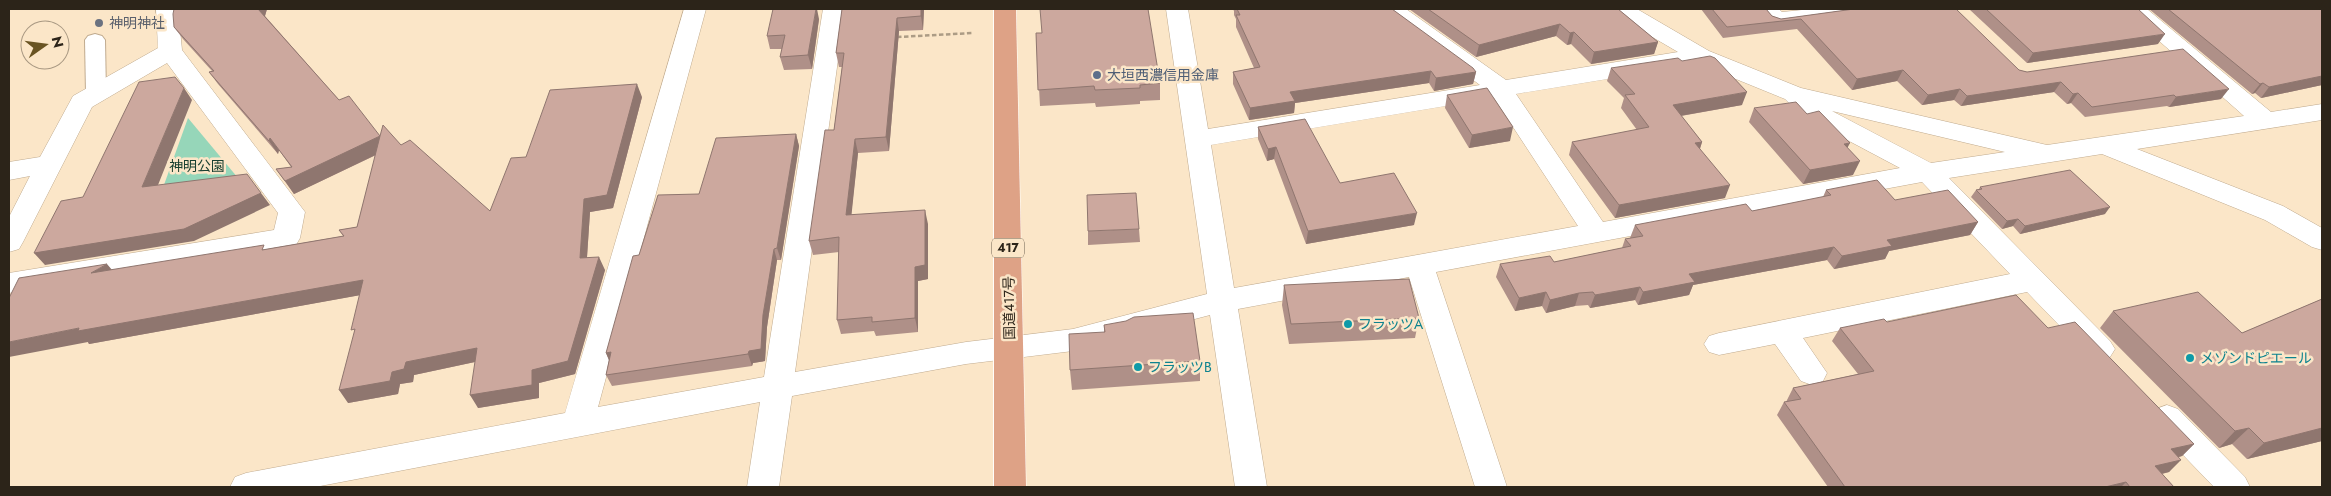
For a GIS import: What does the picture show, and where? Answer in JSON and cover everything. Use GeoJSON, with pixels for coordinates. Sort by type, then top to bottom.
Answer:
{"type":"FeatureCollection","features":[{"type":"Feature","properties":{"kind":"highway","name":"国道417号"},"geometry":{"type":"LineString","coordinates":[[1006,20],[1010,487]]}},
{"type":"Feature","properties":{"kind":"street"},"geometry":{"type":"LineString","coordinates":[[9,283],[286,238],[292,212],[170,51],[167,9]]}},
{"type":"Feature","properties":{"kind":"street"},"geometry":{"type":"LineString","coordinates":[[578,423],[695,9]]}},
{"type":"Feature","properties":{"kind":"street"},"geometry":{"type":"LineString","coordinates":[[763,487],[834,9]]}},
{"type":"Feature","properties":{"kind":"street"},"geometry":{"type":"LineString","coordinates":[[1177,9],[1251,487]]}},
{"type":"Feature","properties":{"kind":"street"},"geometry":{"type":"LineString","coordinates":[[1392,9],[1500,88],[1596,232]]}},
{"type":"Feature","properties":{"kind":"street"},"geometry":{"type":"LineString","coordinates":[[1621,9],[1701,56],[1794,94],[2052,154]]}},
{"type":"Feature","properties":{"kind":"street"},"geometry":{"type":"LineString","coordinates":[[1766,9],[1777,20],[1863,9]]}},
{"type":"Feature","properties":{"kind":"street"},"geometry":{"type":"LineString","coordinates":[[2134,9],[2266,121]]}},
{"type":"Feature","properties":{"kind":"street"},"geometry":{"type":"LineString","coordinates":[[2154,54],[2182,49]]}},
{"type":"Feature","properties":{"kind":"street"},"geometry":{"type":"LineString","coordinates":[[9,242],[82,102],[170,51]]}},
{"type":"Feature","properties":{"kind":"street"},"geometry":{"type":"LineString","coordinates":[[1196,139],[1701,56]]}},
{"type":"Feature","properties":{"kind":"street"},"geometry":{"type":"LineString","coordinates":[[1794,94],[1811,110],[1928,172],[2116,366]]}},
{"type":"Feature","properties":{"kind":"street"},"geometry":{"type":"LineString","coordinates":[[246,487],[578,423],[1009,346],[1072,340],[1221,301],[1928,172],[2322,112]]}},
{"type":"Feature","properties":{"kind":"street"},"geometry":{"type":"LineString","coordinates":[[2105,146],[2274,213],[2322,240]]}},
{"type":"Feature","properties":{"kind":"street"},"geometry":{"type":"LineString","coordinates":[[9,171],[48,165]]}},
{"type":"Feature","properties":{"kind":"street"},"geometry":{"type":"LineString","coordinates":[[1419,264],[1491,487]]}},
{"type":"Feature","properties":{"kind":"street"},"geometry":{"type":"LineString","coordinates":[[1719,344],[2033,280]]}},
{"type":"Feature","properties":{"kind":"street"},"geometry":{"type":"LineString","coordinates":[[1782,332],[1812,373]]}},
{"type":"Feature","properties":{"kind":"street"},"geometry":{"type":"LineString","coordinates":[[2151,402],[2234,487]]}},
{"type":"Feature","properties":{"kind":"lane"},"geometry":{"type":"LineString","coordinates":[[95,40],[96,94]]}},
{"type":"Feature","properties":{"kind":"path"},"geometry":{"type":"LineString","coordinates":[[888,37],[1006,20]]}},
{"type":"Feature","properties":{"kind":"green space","name":"神明公園"},"geometry":{"type":"Polygon","coordinates":[[[188,118],[243,184],[160,196],[188,118]]]}},
{"type":"Feature","properties":{"kind":"building"},"geometry":{"type":"Polygon","coordinates":[[[174,9],[258,9],[339,100],[349,96],[380,136],[285,181],[276,169],[292,167],[270,138],[269,141],[209,72],[214,71],[174,27],[174,9]]]}},
{"type":"Feature","properties":{"kind":"building"},"geometry":{"type":"Polygon","coordinates":[[[773,9],[816,9],[808,55],[780,57],[785,35],[767,36],[773,9]]]}},
{"type":"Feature","properties":{"kind":"building"},"geometry":{"type":"Polygon","coordinates":[[[842,9],[921,9],[921,16],[897,18],[886,137],[855,139],[846,215],[925,210],[925,265],[915,267],[915,318],[872,322],[872,317],[837,320],[839,237],[809,241],[825,130],[834,130],[844,53],[836,53],[842,9]]]}},
{"type":"Feature","properties":{"kind":"building"},"geometry":{"type":"Polygon","coordinates":[[[1040,9],[1148,9],[1160,83],[1140,85],[1140,88],[1095,90],[1094,86],[1038,90],[1036,33],[1042,33],[1040,9]]]}},
{"type":"Feature","properties":{"kind":"building"},"geometry":{"type":"Polygon","coordinates":[[[1237,9],[1392,9],[1476,72],[1436,78],[1431,71],[1290,92],[1295,101],[1250,108],[1233,72],[1260,67],[1236,15],[1240,15],[1237,9]]]}},
{"type":"Feature","properties":{"kind":"building"},"geometry":{"type":"Polygon","coordinates":[[[1428,9],[1618,9],[1658,42],[1594,52],[1574,32],[1570,33],[1560,24],[1479,45],[1428,9]]]}},
{"type":"Feature","properties":{"kind":"building"},"geometry":{"type":"Polygon","coordinates":[[[1712,9],[1766,9],[1772,16],[1781,19],[1854,9],[1956,9],[2019,70],[2027,72],[2183,49],[2229,89],[2092,107],[2078,93],[2073,94],[2061,82],[1967,96],[1960,89],[1928,95],[1903,70],[1857,79],[1801,19],[1727,27],[1712,9]]]}},
{"type":"Feature","properties":{"kind":"building"},"geometry":{"type":"Polygon","coordinates":[[[1986,9],[2138,9],[2165,34],[2033,53],[1986,9]]]}},
{"type":"Feature","properties":{"kind":"building"},"geometry":{"type":"Polygon","coordinates":[[[2168,9],[2322,9],[2322,76],[2269,87],[2263,83],[2260,84],[2168,9]]]}},
{"type":"Feature","properties":{"kind":"building"},"geometry":{"type":"Polygon","coordinates":[[[1710,56],[1715,58],[1747,92],[1673,105],[1702,142],[1695,143],[1730,185],[1619,205],[1572,142],[1649,127],[1625,95],[1635,94],[1611,68],[1678,58],[1682,61],[1710,56]]]}},
{"type":"Feature","properties":{"kind":"building"},"geometry":{"type":"Polygon","coordinates":[[[175,77],[184,88],[142,187],[247,174],[261,193],[184,229],[34,253],[61,201],[83,197],[139,82],[175,77]]]}},
{"type":"Feature","properties":{"kind":"building"},"geometry":{"type":"Polygon","coordinates":[[[637,84],[607,195],[584,199],[580,258],[599,257],[568,361],[532,370],[532,385],[470,395],[477,348],[406,362],[404,369],[392,372],[390,381],[339,390],[355,329],[351,330],[363,280],[78,331],[79,328],[9,342],[9,298],[19,278],[107,264],[91,273],[264,245],[262,250],[344,236],[339,230],[357,227],[383,125],[401,145],[410,140],[490,211],[511,158],[526,157],[550,90],[637,84]]]}},
{"type":"Feature","properties":{"kind":"building"},"geometry":{"type":"Polygon","coordinates":[[[1487,88],[1513,127],[1472,135],[1447,95],[1487,88]]]}},
{"type":"Feature","properties":{"kind":"building"},"geometry":{"type":"Polygon","coordinates":[[[1796,102],[1807,114],[1819,111],[1850,143],[1844,144],[1860,161],[1810,170],[1754,108],[1796,102]]]}},
{"type":"Feature","properties":{"kind":"building"},"geometry":{"type":"Polygon","coordinates":[[[1305,119],[1340,183],[1394,173],[1417,213],[1308,231],[1276,147],[1268,149],[1258,127],[1305,119]]]}},
{"type":"Feature","properties":{"kind":"building"},"geometry":{"type":"Polygon","coordinates":[[[796,134],[777,248],[774,249],[763,315],[761,349],[749,351],[748,354],[606,375],[611,352],[606,353],[633,256],[639,255],[658,195],[699,194],[716,138],[796,134]]]}},
{"type":"Feature","properties":{"kind":"building"},"geometry":{"type":"Polygon","coordinates":[[[2070,170],[2110,207],[2025,226],[2018,219],[2007,221],[1976,190],[1982,189],[1980,187],[2070,170]]]}},
{"type":"Feature","properties":{"kind":"building"},"geometry":{"type":"Polygon","coordinates":[[[1877,180],[1895,200],[1948,190],[1978,222],[1887,240],[1892,246],[1842,256],[1834,247],[1689,274],[1695,282],[1643,292],[1640,287],[1595,295],[1593,292],[1579,293],[1550,300],[1546,292],[1519,298],[1500,264],[1550,256],[1554,262],[1631,246],[1625,239],[1643,236],[1635,225],[1746,204],[1752,211],[1831,195],[1826,190],[1877,180]]]}},
{"type":"Feature","properties":{"kind":"building"},"geometry":{"type":"Polygon","coordinates":[[[1136,193],[1139,229],[1088,231],[1087,195],[1136,193]]]}},
{"type":"Feature","properties":{"kind":"building"},"geometry":{"type":"Polygon","coordinates":[[[1409,279],[1419,318],[1291,324],[1284,285],[1409,279]]]}},
{"type":"Feature","properties":{"kind":"building"},"geometry":{"type":"Polygon","coordinates":[[[2198,292],[2242,333],[2322,299],[2322,428],[2264,443],[2249,428],[2235,431],[2113,311],[2198,292]]]}},
{"type":"Feature","properties":{"kind":"building"},"geometry":{"type":"Polygon","coordinates":[[[2016,295],[2048,328],[2075,322],[2194,444],[2171,449],[2181,460],[2155,466],[2174,487],[2130,487],[2126,482],[2105,487],[1845,487],[1784,402],[1801,399],[1793,388],[1874,371],[1840,328],[1884,319],[1887,322],[2016,295]]]}},
{"type":"Feature","properties":{"kind":"building"},"geometry":{"type":"Polygon","coordinates":[[[1193,313],[1200,361],[1070,370],[1069,334],[1105,332],[1104,325],[1126,321],[1134,317],[1193,313]]]}},
{"type":"Feature","properties":{"kind":"place","name":"神明神社"},"geometry":{"type":"Point","coordinates":[99,23]}},
{"type":"Feature","properties":{"kind":"place","name":"大垣西濃信用金庫"},"geometry":{"type":"Point","coordinates":[1097,75]}},
{"type":"Feature","properties":{"kind":"place","name":"フラッツA"},"geometry":{"type":"Point","coordinates":[1348,324]}},
{"type":"Feature","properties":{"kind":"place","name":"メゾンドピエール"},"geometry":{"type":"Point","coordinates":[2190,358]}},
{"type":"Feature","properties":{"kind":"place","name":"フラッツB"},"geometry":{"type":"Point","coordinates":[1138,367]}}]}
